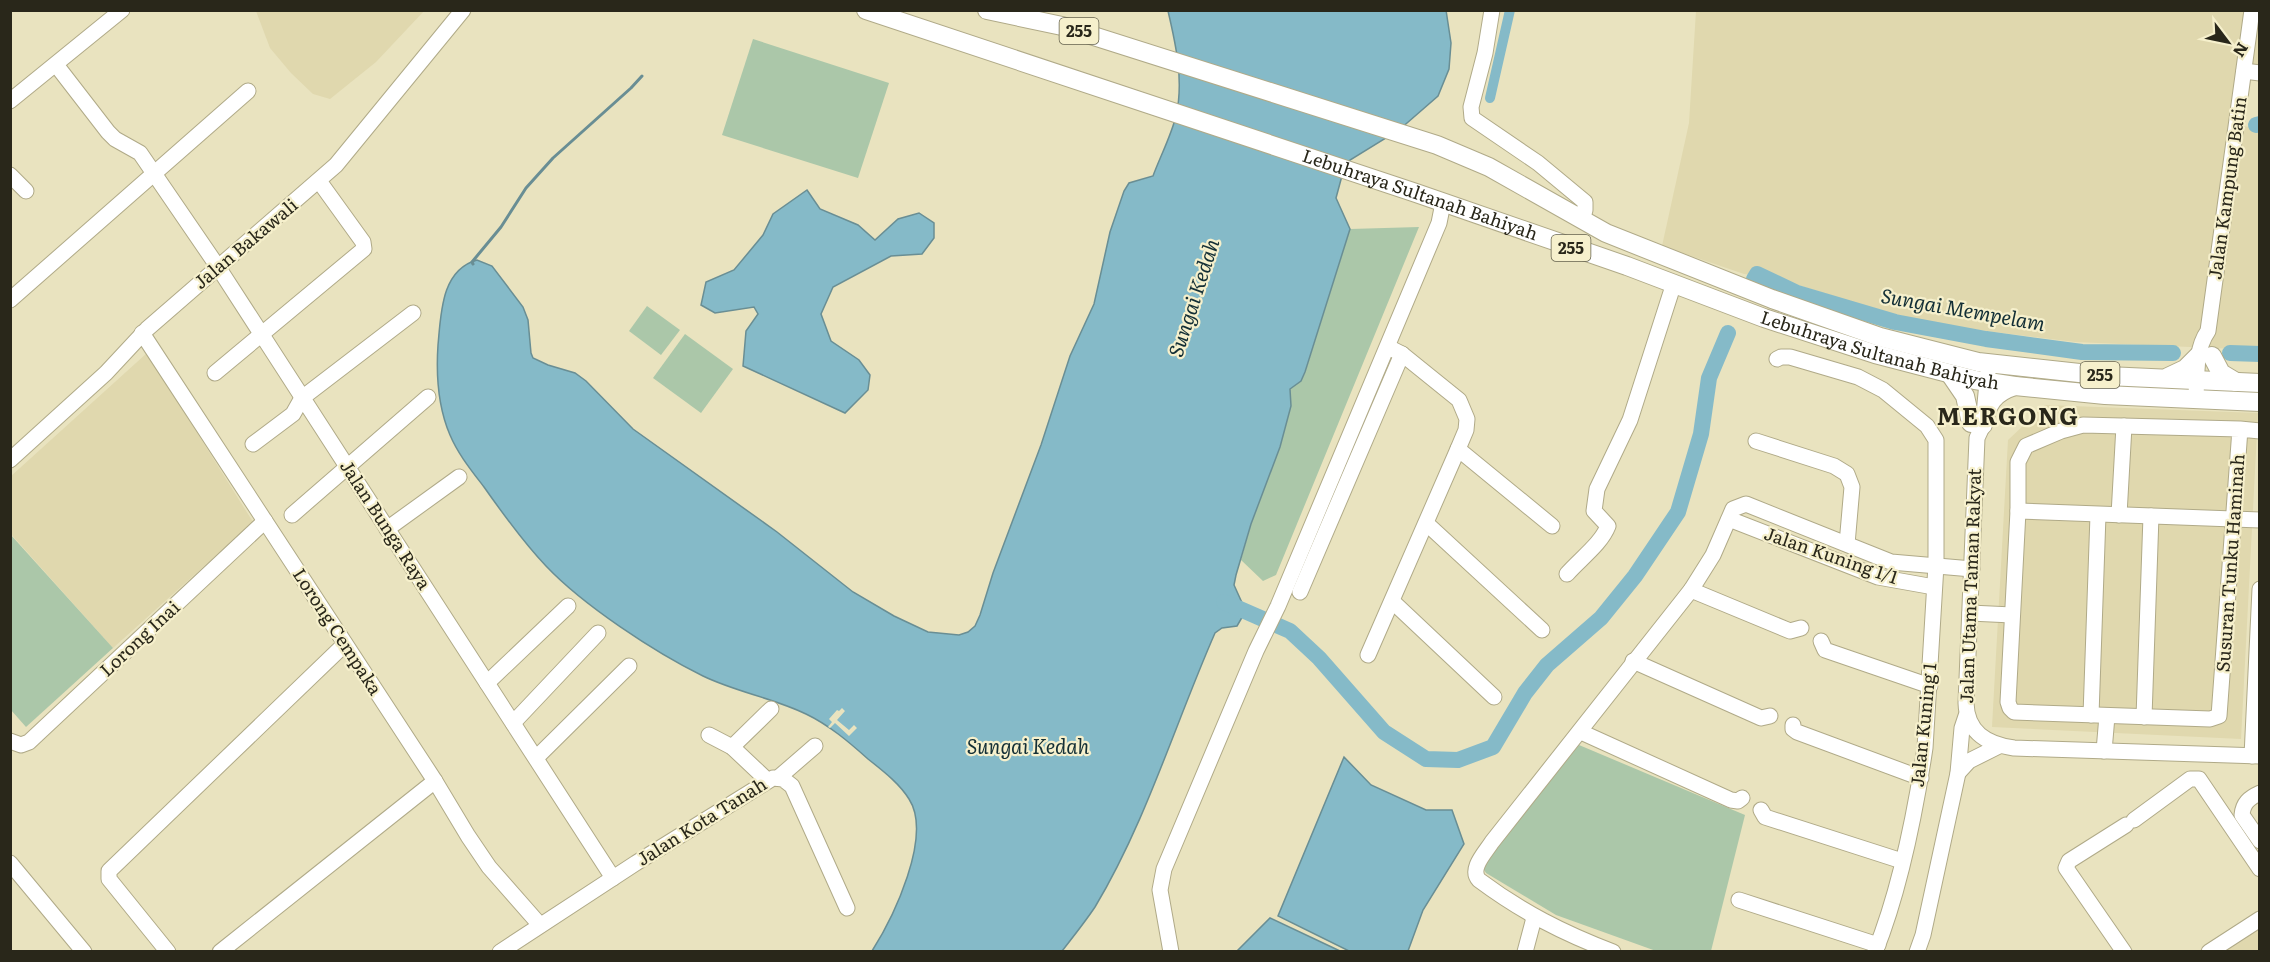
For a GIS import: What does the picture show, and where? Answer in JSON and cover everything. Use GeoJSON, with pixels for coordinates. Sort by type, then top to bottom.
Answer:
{"type":"FeatureCollection","features":[{"type":"Feature","properties":{"kind":"main road","name":"Lebuhraya Sultanah Bahiyah"},"geometry":{"type":"LineString","coordinates":[[866,10],[1416,193],[1674,283],[1764,318],[1875,354],[1950,374],[2015,386],[2105,395],[2259,402]]}},
{"type":"Feature","properties":{"kind":"main road","name":"Lebuhraya Sultanah Bahiyah"},"geometry":{"type":"LineString","coordinates":[[987,10],[1062,26],[1437,145],[1497,171],[1606,233],[1772,299],[1880,337],[1984,362],[2107,376],[2259,383]]}},
{"type":"Feature","properties":{"kind":"main road"},"geometry":{"type":"LineString","coordinates":[[2164,378],[2185,369],[2206,355],[2221,373],[2239,382]]}},
{"type":"Feature","properties":{"kind":"main road"},"geometry":{"type":"LineString","coordinates":[[1950,374],[1965,396],[1977,429]]}},
{"type":"Feature","properties":{"kind":"main road"},"geometry":{"type":"LineString","coordinates":[[1977,429],[1988,404],[1995,395],[2015,386]]}},
{"type":"Feature","properties":{"kind":"street"},"geometry":{"type":"LineString","coordinates":[[10,101],[57,66],[122,10]]}},
{"type":"Feature","properties":{"kind":"street","name":"Jalan Bakawali"},"geometry":{"type":"LineString","coordinates":[[10,460],[106,373],[142,333],[319,181],[351,149],[463,10]]}},
{"type":"Feature","properties":{"kind":"street"},"geometry":{"type":"LineString","coordinates":[[1492,10],[1485,53],[1472,107],[1472,118],[1538,164],[1580,197],[1585,202],[1581,220]]}},
{"type":"Feature","properties":{"kind":"street","name":"Jalan Kampung Batin"},"geometry":{"type":"LineString","coordinates":[[2203,399],[2206,355],[2213,340],[2208,331],[2252,72],[2252,10]]}},
{"type":"Feature","properties":{"kind":"street","name":"Jalan Bunga Raya"},"geometry":{"type":"LineString","coordinates":[[57,66],[108,132],[115,139],[137,150],[154,173],[261,333],[613,878]]}},
{"type":"Feature","properties":{"kind":"street"},"geometry":{"type":"LineString","coordinates":[[10,300],[248,91]]}},
{"type":"Feature","properties":{"kind":"street"},"geometry":{"type":"LineString","coordinates":[[10,175],[26,190]]}},
{"type":"Feature","properties":{"kind":"street"},"geometry":{"type":"LineString","coordinates":[[215,373],[364,249],[363,242],[319,181]]}},
{"type":"Feature","properties":{"kind":"street"},"geometry":{"type":"LineString","coordinates":[[1171,951],[1160,890],[1161,879],[1256,651],[1278,606],[1388,346],[1439,223],[1443,203]]}},
{"type":"Feature","properties":{"kind":"street"},"geometry":{"type":"LineString","coordinates":[[1567,574],[1607,529],[1608,526],[1594,511],[1598,489],[1630,420],[1674,283]]}},
{"type":"Feature","properties":{"kind":"street"},"geometry":{"type":"LineString","coordinates":[[254,444],[293,414],[303,398],[412,313]]}},
{"type":"Feature","properties":{"kind":"street","name":"Lorong Cempaka"},"geometry":{"type":"LineString","coordinates":[[142,333],[468,836],[489,867],[540,926]]}},
{"type":"Feature","properties":{"kind":"street"},"geometry":{"type":"LineString","coordinates":[[1368,655],[1466,430],[1467,419],[1459,400],[1402,354],[1388,346]]}},
{"type":"Feature","properties":{"kind":"street"},"geometry":{"type":"LineString","coordinates":[[1300,592],[1402,354]]}},
{"type":"Feature","properties":{"kind":"street","name":"Jalan Kuning 1"},"geometry":{"type":"LineString","coordinates":[[1777,359],[1790,357],[1866,381],[1891,395],[1933,433],[1937,448],[1936,565],[1930,686],[1921,778],[1892,904],[1876,948]]}},
{"type":"Feature","properties":{"kind":"street","name":"Jalan Utama Taman Rakyat"},"geometry":{"type":"LineString","coordinates":[[1984,362],[1977,429],[1966,716],[1977,732],[1999,746]]}},
{"type":"Feature","properties":{"kind":"street"},"geometry":{"type":"LineString","coordinates":[[292,515],[428,397]]}},
{"type":"Feature","properties":{"kind":"street","name":"Susuran Tunku Haminah"},"geometry":{"type":"LineString","coordinates":[[2012,615],[2008,702],[2014,712],[2210,719],[2219,716],[2240,429],[2083,425],[2072,428],[2026,446],[2021,453],[2018,462],[2018,511]]}},
{"type":"Feature","properties":{"kind":"street"},"geometry":{"type":"LineString","coordinates":[[2119,515],[2124,426]]}},
{"type":"Feature","properties":{"kind":"street"},"geometry":{"type":"LineString","coordinates":[[2240,429],[2259,430]]}},
{"type":"Feature","properties":{"kind":"street"},"geometry":{"type":"LineString","coordinates":[[1756,441],[1834,466],[1847,474],[1852,487],[1847,544]]}},
{"type":"Feature","properties":{"kind":"street"},"geometry":{"type":"LineString","coordinates":[[1458,449],[1552,526]]}},
{"type":"Feature","properties":{"kind":"street"},"geometry":{"type":"LineString","coordinates":[[387,529],[459,477]]}},
{"type":"Feature","properties":{"kind":"street"},"geometry":{"type":"LineString","coordinates":[[1613,951],[1575,938],[1534,918],[1475,876],[1474,870],[1492,842],[1691,590],[1713,555],[1733,509],[1746,504],[1891,562],[1972,569]]}},
{"type":"Feature","properties":{"kind":"street"},"geometry":{"type":"LineString","coordinates":[[1970,613],[2012,615],[2018,511],[2259,520]]}},
{"type":"Feature","properties":{"kind":"street"},"geometry":{"type":"LineString","coordinates":[[2091,715],[2098,515]]}},
{"type":"Feature","properties":{"kind":"street"},"geometry":{"type":"LineString","coordinates":[[2144,717],[2151,516]]}},
{"type":"Feature","properties":{"kind":"street","name":"Jalan Kuning 1/1"},"geometry":{"type":"LineString","coordinates":[[1729,519],[1878,577],[1934,587]]}},
{"type":"Feature","properties":{"kind":"street","name":"Lorong Inai"},"geometry":{"type":"LineString","coordinates":[[10,741],[21,745],[29,742],[265,521]]}},
{"type":"Feature","properties":{"kind":"street"},"geometry":{"type":"LineString","coordinates":[[1426,523],[1542,630]]}},
{"type":"Feature","properties":{"kind":"street"},"geometry":{"type":"LineString","coordinates":[[1958,773],[1970,761],[1999,746],[2256,756],[2259,589]]}},
{"type":"Feature","properties":{"kind":"street"},"geometry":{"type":"LineString","coordinates":[[1691,590],[1790,631],[1801,628]]}},
{"type":"Feature","properties":{"kind":"street"},"geometry":{"type":"LineString","coordinates":[[1392,601],[1494,698]]}},
{"type":"Feature","properties":{"kind":"street"},"geometry":{"type":"LineString","coordinates":[[487,683],[568,606]]}},
{"type":"Feature","properties":{"kind":"street"},"geometry":{"type":"LineString","coordinates":[[513,723],[598,633]]}},
{"type":"Feature","properties":{"kind":"street"},"geometry":{"type":"LineString","coordinates":[[168,951],[109,879],[109,871],[345,644]]}},
{"type":"Feature","properties":{"kind":"street"},"geometry":{"type":"LineString","coordinates":[[1823,646],[1930,686]]}},
{"type":"Feature","properties":{"kind":"street"},"geometry":{"type":"LineString","coordinates":[[1633,661],[1761,718],[1770,716]]}},
{"type":"Feature","properties":{"kind":"street"},"geometry":{"type":"LineString","coordinates":[[536,758],[629,666]]}},
{"type":"Feature","properties":{"kind":"street"},"geometry":{"type":"LineString","coordinates":[[732,747],[771,709]]}},
{"type":"Feature","properties":{"kind":"street"},"geometry":{"type":"LineString","coordinates":[[1917,951],[1923,935],[1958,773],[1962,728],[1966,716]]}},
{"type":"Feature","properties":{"kind":"street"},"geometry":{"type":"LineString","coordinates":[[2104,751],[2107,716]]}},
{"type":"Feature","properties":{"kind":"street"},"geometry":{"type":"LineString","coordinates":[[1793,725],[1793,729],[1797,732],[1921,778]]}},
{"type":"Feature","properties":{"kind":"street"},"geometry":{"type":"LineString","coordinates":[[1581,732],[1731,800],[1738,801],[1742,798]]}},
{"type":"Feature","properties":{"kind":"street"},"geometry":{"type":"LineString","coordinates":[[709,735],[732,747],[773,779],[814,746]]}},
{"type":"Feature","properties":{"kind":"street","name":"Jalan Kota Tanah"},"geometry":{"type":"LineString","coordinates":[[500,951],[773,779],[783,779],[792,786],[847,908]]}},
{"type":"Feature","properties":{"kind":"street"},"geometry":{"type":"LineString","coordinates":[[2124,951],[2066,868],[2069,861],[2130,822],[2190,779],[2199,779],[2259,869]]}},
{"type":"Feature","properties":{"kind":"street"},"geometry":{"type":"LineString","coordinates":[[220,951],[435,782]]}},
{"type":"Feature","properties":{"kind":"street"},"geometry":{"type":"LineString","coordinates":[[2259,794],[2247,800],[2242,815],[2259,842]]}},
{"type":"Feature","properties":{"kind":"street"},"geometry":{"type":"LineString","coordinates":[[1761,810],[1765,817],[1902,861]]}},
{"type":"Feature","properties":{"kind":"street"},"geometry":{"type":"LineString","coordinates":[[10,863],[84,951]]}},
{"type":"Feature","properties":{"kind":"street"},"geometry":{"type":"LineString","coordinates":[[1739,900],[1876,948]]}},
{"type":"Feature","properties":{"kind":"street"},"geometry":{"type":"LineString","coordinates":[[1525,951],[1534,918]]}},
{"type":"Feature","properties":{"kind":"street"},"geometry":{"type":"LineString","coordinates":[[2209,951],[2259,919]]}},
{"type":"Feature","properties":{"kind":"shaded area"},"geometry":{"type":"Polygon","coordinates":[[[256,10],[424,11],[376,62],[330,99],[313,94],[270,48],[256,10]]]}},
{"type":"Feature","properties":{"kind":"shaded area"},"geometry":{"type":"Polygon","coordinates":[[[1696,11],[2259,11],[2259,69],[2251,68],[2244,126],[2259,129],[2259,350],[2075,342],[1947,326],[1881,311],[1772,277],[1744,274],[1662,246],[1689,123],[1696,11]]]}},
{"type":"Feature","properties":{"kind":"shaded area"},"geometry":{"type":"Polygon","coordinates":[[[147,353],[253,522],[113,648],[11,534],[10,477],[147,353]]]}},
{"type":"Feature","properties":{"kind":"shaded area"},"geometry":{"type":"Polygon","coordinates":[[[2045,405],[2258,413],[2241,739],[1992,727],[2008,440],[2045,405]]]}},
{"type":"Feature","properties":{"kind":"shaded area"},"geometry":{"type":"Polygon","coordinates":[[[2259,929],[2259,951],[2223,951],[2259,929]]]}},
{"type":"Feature","properties":{"kind":"green space"},"geometry":{"type":"Polygon","coordinates":[[[753,39],[889,83],[858,178],[722,135],[753,39]]]}},
{"type":"Feature","properties":{"kind":"green space"},"geometry":{"type":"Polygon","coordinates":[[[1419,227],[1276,575],[1263,581],[1241,560],[1251,524],[1280,447],[1291,406],[1290,389],[1301,381],[1305,373],[1350,229],[1419,227]]]}},
{"type":"Feature","properties":{"kind":"green space"},"geometry":{"type":"Polygon","coordinates":[[[647,306],[680,330],[661,355],[629,331],[647,306]]]}},
{"type":"Feature","properties":{"kind":"green space"},"geometry":{"type":"Polygon","coordinates":[[[685,334],[733,369],[701,413],[653,378],[685,334]]]}},
{"type":"Feature","properties":{"kind":"green space"},"geometry":{"type":"Polygon","coordinates":[[[10,534],[113,648],[26,727],[11,710],[10,534]]]}},
{"type":"Feature","properties":{"kind":"green space"},"geometry":{"type":"Polygon","coordinates":[[[1579,745],[1745,815],[1711,951],[1656,951],[1556,915],[1486,873],[1481,865],[1579,745]]]}},
{"type":"Feature","properties":{"kind":"water","name":"Sungai Kedah"},"geometry":{"type":"Polygon","coordinates":[[[1446,10],[1451,43],[1449,69],[1438,96],[1399,130],[1350,160],[1343,172],[1336,198],[1350,229],[1305,372],[1301,381],[1290,389],[1291,406],[1280,447],[1251,524],[1236,575],[1234,585],[1243,605],[1244,614],[1237,626],[1222,628],[1215,633],[1145,807],[1095,907],[1062,951],[872,951],[899,898],[913,855],[916,834],[915,815],[909,799],[885,773],[823,723],[793,708],[716,682],[663,654],[599,612],[561,581],[538,557],[465,462],[446,424],[439,391],[437,356],[442,307],[456,273],[465,265],[477,260],[492,266],[523,307],[528,320],[533,358],[575,373],[586,381],[633,429],[777,532],[853,592],[894,616],[928,632],[959,635],[975,626],[980,615],[993,573],[1041,445],[1070,356],[1094,304],[1110,232],[1124,191],[1129,183],[1153,176],[1174,124],[1178,103],[1179,76],[1168,11],[1446,10]]]}},
{"type":"Feature","properties":{"kind":"water"},"geometry":{"type":"Polygon","coordinates":[[[807,190],[820,209],[858,225],[875,240],[898,219],[919,213],[934,223],[934,238],[922,254],[891,256],[833,287],[821,314],[831,341],[859,360],[870,375],[868,390],[845,413],[743,366],[746,331],[758,314],[754,307],[715,313],[701,305],[706,282],[734,270],[763,235],[773,214],[807,190]]]}},
{"type":"Feature","properties":{"kind":"water"},"geometry":{"type":"Polygon","coordinates":[[[1344,757],[1371,785],[1426,810],[1452,810],[1464,844],[1423,910],[1408,951],[1349,951],[1278,916],[1344,757]]]}},
{"type":"Feature","properties":{"kind":"water"},"geometry":{"type":"Polygon","coordinates":[[[1270,918],[1340,951],[1237,951],[1270,918]]]}},
{"type":"Feature","properties":{"kind":"pier"},"geometry":{"type":"Polygon","coordinates":[[[842,708],[845,711],[837,720],[849,730],[854,725],[857,728],[849,736],[835,723],[830,728],[828,727],[832,722],[829,719],[842,708]]]}},
{"type":"Feature","properties":{"kind":"waterway"},"geometry":{"type":"LineString","coordinates":[[1490,98],[1510,10]]}},
{"type":"Feature","properties":{"kind":"waterway"},"geometry":{"type":"LineString","coordinates":[[473,264],[472,262],[501,227],[526,188],[553,158],[642,76]]}},
{"type":"Feature","properties":{"kind":"waterway"},"geometry":{"type":"LineString","coordinates":[[2256,125],[2260,124]]}},
{"type":"Feature","properties":{"kind":"waterway","name":"Sungai Mempelam"},"geometry":{"type":"LineString","coordinates":[[1754,279],[1757,274],[1797,293],[1895,322],[1986,339],[2082,352],[2173,353]]}},
{"type":"Feature","properties":{"kind":"waterway","name":"Sungai Mempelam"},"geometry":{"type":"LineString","coordinates":[[1224,602],[1290,631],[1319,658],[1384,732],[1426,759],[1458,760],[1493,747],[1525,693],[1547,665],[1601,618],[1635,576],[1678,512],[1701,434],[1709,378],[1728,333]]}},
{"type":"Feature","properties":{"kind":"waterway","name":"Sungai Mempelam"},"geometry":{"type":"LineString","coordinates":[[2230,353],[2260,354]]}},
{"type":"Feature","properties":{"kind":"district","name":"MERGONG"},"geometry":{"type":"Point","coordinates":[2008,417]}}]}
